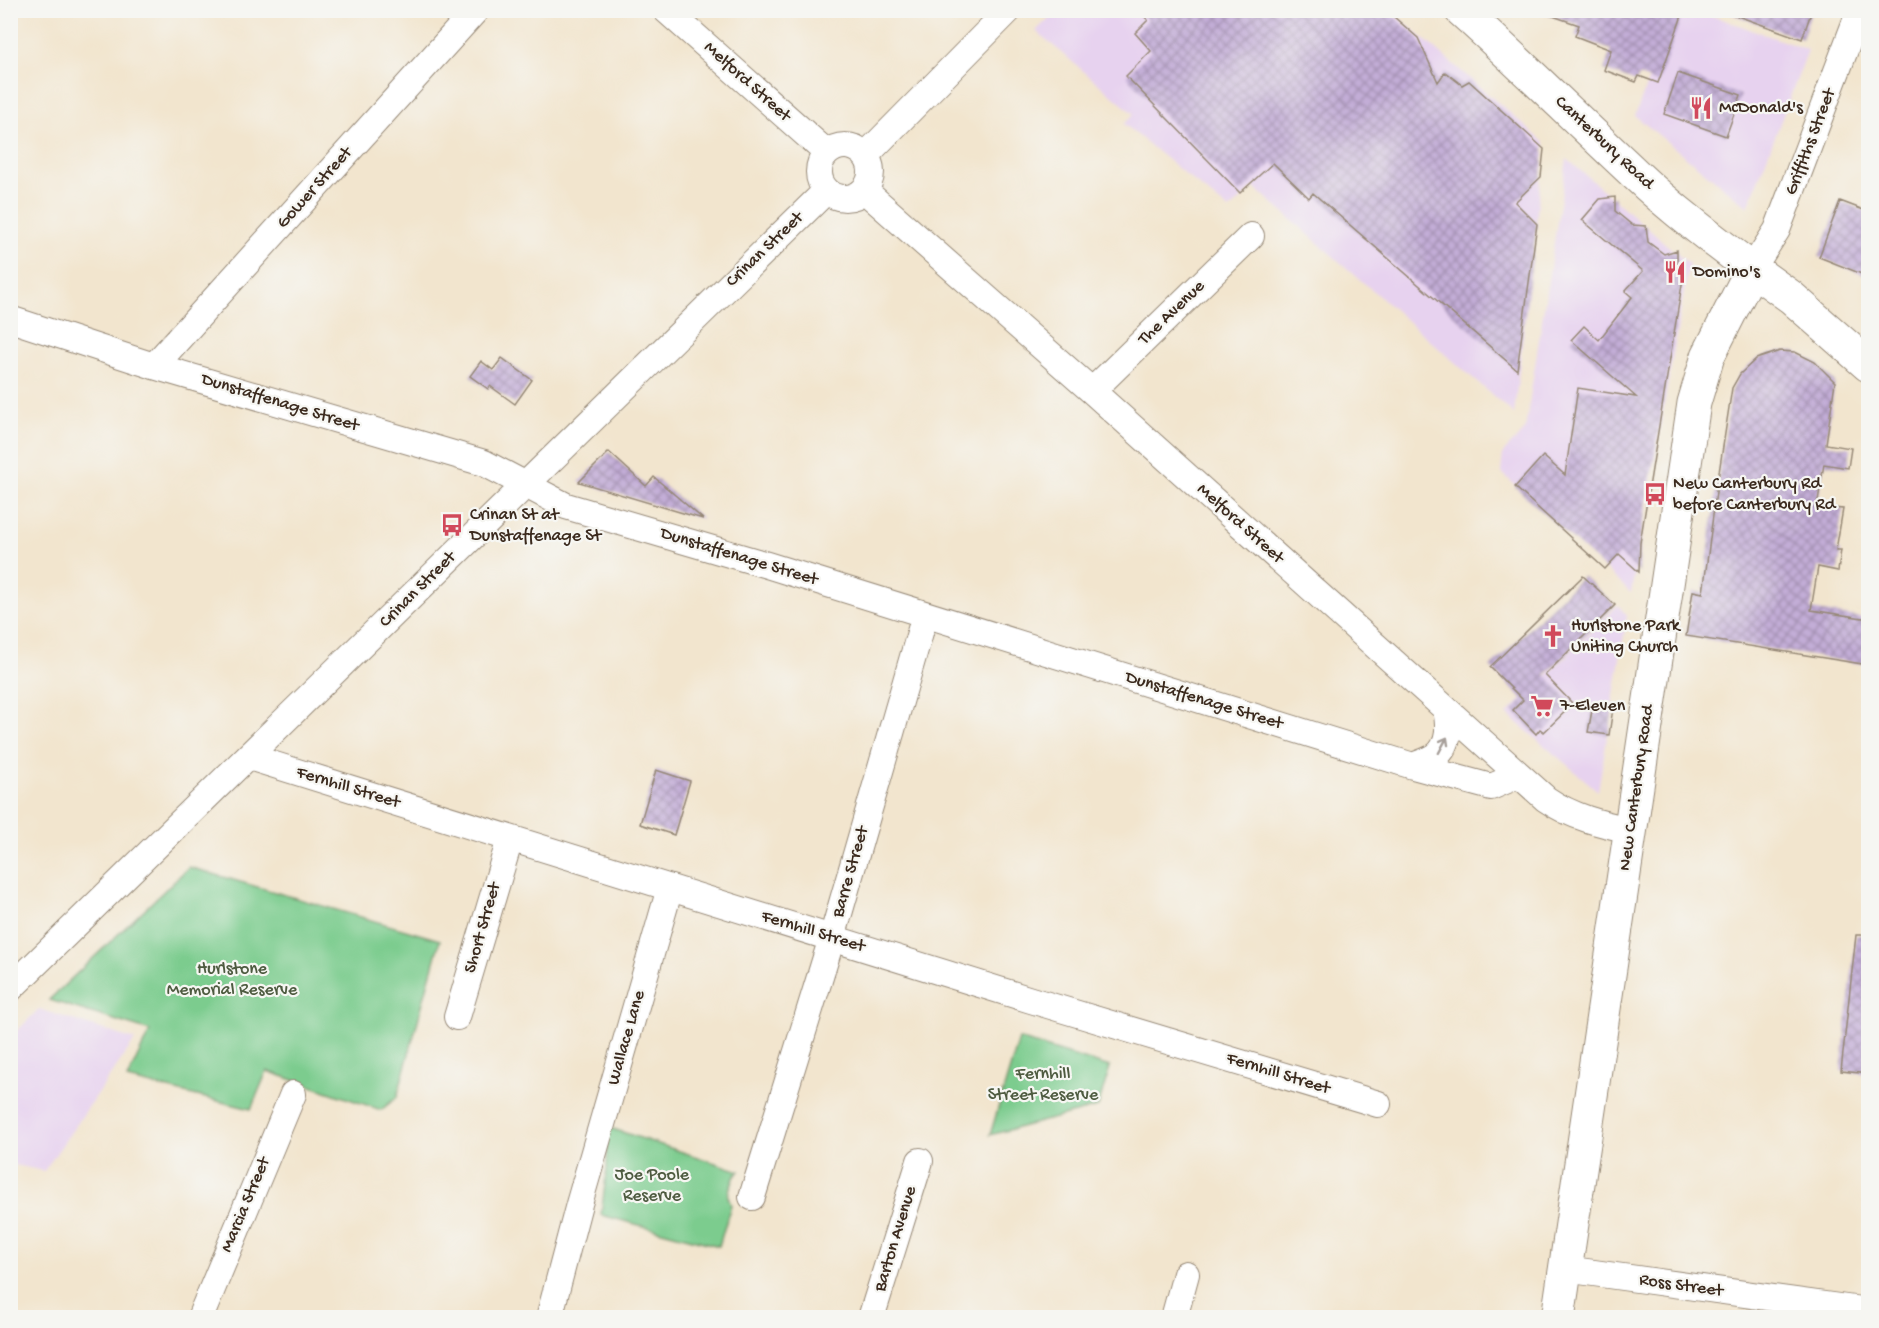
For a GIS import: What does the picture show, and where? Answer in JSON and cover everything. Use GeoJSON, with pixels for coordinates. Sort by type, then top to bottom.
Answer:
{"type":"FeatureCollection","features":[{"type":"Feature","properties":{"kind":"main road","name":"Canterbury Road"},"geometry":{"type":"LineString","coordinates":[[1461,10],[1636,175],[1712,239],[1796,301],[1869,365]]}},
{"type":"Feature","properties":{"kind":"main road","name":"New Canterbury Road"},"geometry":{"type":"LineString","coordinates":[[1558,1317],[1694,403],[1708,356],[1752,269]]}},
{"type":"Feature","properties":{"kind":"street","name":"Gower Street"},"geometry":{"type":"LineString","coordinates":[[154,366],[476,10]]}},
{"type":"Feature","properties":{"kind":"street","name":"Melford Street"},"geometry":{"type":"LineString","coordinates":[[666,10],[827,153]]}},
{"type":"Feature","properties":{"kind":"street"},"geometry":{"type":"LineString","coordinates":[[866,155],[1009,10]]}},
{"type":"Feature","properties":{"kind":"street","name":"Griffiths Street"},"geometry":{"type":"LineString","coordinates":[[1752,269],[1777,230],[1860,10]]}},
{"type":"Feature","properties":{"kind":"street"},"geometry":{"type":"LineString","coordinates":[[853,147],[866,155],[872,168],[864,190],[856,195],[840,198],[826,191],[819,176],[822,159],[827,153],[835,148],[853,147]]}},
{"type":"Feature","properties":{"kind":"street","name":"Melford Street"},"geometry":{"type":"LineString","coordinates":[[864,190],[1092,391],[1510,767],[1559,808],[1602,824],[1631,830]]}},
{"type":"Feature","properties":{"kind":"street","name":"Crinan Street"},"geometry":{"type":"LineString","coordinates":[[10,989],[826,191]]}},
{"type":"Feature","properties":{"kind":"street","name":"The Avenue"},"geometry":{"type":"LineString","coordinates":[[1092,391],[1251,236]]}},
{"type":"Feature","properties":{"kind":"street","name":"Dunstaffenage Street"},"geometry":{"type":"LineString","coordinates":[[10,319],[154,366],[484,463],[566,506],[766,565],[1413,766],[1491,787],[1510,767]]}},
{"type":"Feature","properties":{"kind":"street","name":"Barre Street"},"geometry":{"type":"LineString","coordinates":[[752,1197],[832,938],[925,615]]}},
{"type":"Feature","properties":{"kind":"street"},"geometry":{"type":"LineString","coordinates":[[1413,766],[1437,756],[1445,746],[1450,728],[1446,709]]}},
{"type":"Feature","properties":{"kind":"street","name":"Fernhill Street"},"geometry":{"type":"LineString","coordinates":[[249,757],[1378,1104]]}},
{"type":"Feature","properties":{"kind":"street","name":"Short Street"},"geometry":{"type":"LineString","coordinates":[[457,1017],[510,839]]}},
{"type":"Feature","properties":{"kind":"street","name":"Wallace Lane"},"geometry":{"type":"LineString","coordinates":[[549,1317],[583,1189],[670,888]]}},
{"type":"Feature","properties":{"kind":"street","name":"Marcia Street"},"geometry":{"type":"LineString","coordinates":[[200,1317],[293,1094]]}},
{"type":"Feature","properties":{"kind":"street","name":"Barton Avenue"},"geometry":{"type":"LineString","coordinates":[[871,1317],[920,1161]]}},
{"type":"Feature","properties":{"kind":"street","name":"Ross Street"},"geometry":{"type":"LineString","coordinates":[[1565,1269],[1869,1311]]}},
{"type":"Feature","properties":{"kind":"street"},"geometry":{"type":"LineString","coordinates":[[1174,1317],[1186,1274]]}},
{"type":"Feature","properties":{"kind":"shaded area"},"geometry":{"type":"Polygon","coordinates":[[[1056,11],[1391,11],[1545,143],[1514,414],[1254,187],[1229,210],[1124,124],[1134,114],[1036,31],[1056,11]]]}},
{"type":"Feature","properties":{"kind":"shaded area"},"geometry":{"type":"Polygon","coordinates":[[[1674,11],[1699,11],[1808,50],[1748,207],[1635,116],[1674,11]]]}},
{"type":"Feature","properties":{"kind":"shaded area"},"geometry":{"type":"Polygon","coordinates":[[[1567,159],[1689,264],[1631,593],[1501,472],[1503,453],[1525,430],[1567,159]]]}},
{"type":"Feature","properties":{"kind":"shaded area"},"geometry":{"type":"Polygon","coordinates":[[[1618,605],[1627,616],[1598,791],[1507,714],[1618,605]]]}},
{"type":"Feature","properties":{"kind":"shaded area"},"geometry":{"type":"Polygon","coordinates":[[[39,1009],[135,1040],[44,1171],[10,1164],[11,1037],[39,1009]]]}},
{"type":"Feature","properties":{"kind":"green space","name":"Hurlstone Memorial Reserve"},"geometry":{"type":"Polygon","coordinates":[[[189,867],[440,940],[397,1097],[381,1110],[267,1071],[251,1109],[127,1079],[150,1031],[49,1000],[189,867]]]}},
{"type":"Feature","properties":{"kind":"green space","name":"Fernhill Street Reserve"},"geometry":{"type":"Polygon","coordinates":[[[1019,1039],[1110,1067],[1098,1107],[990,1135],[1019,1039]]]}},
{"type":"Feature","properties":{"kind":"green space","name":"Joe Poole Reserve"},"geometry":{"type":"Polygon","coordinates":[[[607,1127],[740,1171],[735,1176],[729,1190],[728,1197],[731,1205],[719,1246],[601,1215],[607,1169],[607,1127]]]}},
{"type":"Feature","properties":{"kind":"building"},"geometry":{"type":"Polygon","coordinates":[[[1137,10],[1386,10],[1418,38],[1438,82],[1445,72],[1462,85],[1469,81],[1544,149],[1541,177],[1515,202],[1537,224],[1517,370],[1313,193],[1309,198],[1273,163],[1240,193],[1126,76],[1151,51],[1135,33],[1148,20],[1137,10]]]}},
{"type":"Feature","properties":{"kind":"building"},"geometry":{"type":"Polygon","coordinates":[[[1544,10],[1684,10],[1658,83],[1639,76],[1636,82],[1604,70],[1611,50],[1575,36],[1579,25],[1544,13],[1544,10]]]}},
{"type":"Feature","properties":{"kind":"building"},"geometry":{"type":"Polygon","coordinates":[[[1729,10],[1812,10],[1802,39],[1729,13],[1729,10]]]}},
{"type":"Feature","properties":{"kind":"building","name":"McDonald's"},"geometry":{"type":"Polygon","coordinates":[[[1678,73],[1741,95],[1726,136],[1664,114],[1678,73]]]}},
{"type":"Feature","properties":{"kind":"building"},"geometry":{"type":"Polygon","coordinates":[[[1615,197],[1615,211],[1632,225],[1646,226],[1648,242],[1664,254],[1677,250],[1677,262],[1683,278],[1640,543],[1639,572],[1619,554],[1605,569],[1515,487],[1543,456],[1565,475],[1578,388],[1636,397],[1571,340],[1584,326],[1599,340],[1632,297],[1625,291],[1643,271],[1582,220],[1600,199],[1615,197]]]}},
{"type":"Feature","properties":{"kind":"building"},"geometry":{"type":"Polygon","coordinates":[[[1840,201],[1869,212],[1869,277],[1819,257],[1840,201]]]}},
{"type":"Feature","properties":{"kind":"building"},"geometry":{"type":"Polygon","coordinates":[[[1780,351],[1795,352],[1815,362],[1835,382],[1826,444],[1851,448],[1848,468],[1824,464],[1817,507],[1843,509],[1836,550],[1841,550],[1838,571],[1818,567],[1811,610],[1869,619],[1869,665],[1686,636],[1693,591],[1703,593],[1732,388],[1740,374],[1756,359],[1780,351]]]}},
{"type":"Feature","properties":{"kind":"building"},"geometry":{"type":"Polygon","coordinates":[[[502,358],[532,380],[515,404],[490,386],[488,389],[470,376],[481,361],[493,370],[502,358]]]}},
{"type":"Feature","properties":{"kind":"building"},"geometry":{"type":"Polygon","coordinates":[[[609,452],[646,486],[654,477],[703,519],[579,482],[609,452]]]}},
{"type":"Feature","properties":{"kind":"building","name":"Hurlstone Park Uniting Church"},"geometry":{"type":"Polygon","coordinates":[[[1583,576],[1615,605],[1545,675],[1573,704],[1544,732],[1540,729],[1536,734],[1513,710],[1523,700],[1490,667],[1583,576]]]}},
{"type":"Feature","properties":{"kind":"building"},"geometry":{"type":"Polygon","coordinates":[[[1593,705],[1613,708],[1609,735],[1588,732],[1593,705]]]}},
{"type":"Feature","properties":{"kind":"building"},"geometry":{"type":"Polygon","coordinates":[[[656,770],[690,781],[674,835],[640,824],[656,770]]]}},
{"type":"Feature","properties":{"kind":"building"},"geometry":{"type":"Polygon","coordinates":[[[1856,935],[1869,935],[1869,1074],[1841,1071],[1856,935]]]}},
{"type":"Feature","properties":{"kind":"place","name":"McDonald's"},"geometry":{"type":"Point","coordinates":[1701,108]}},
{"type":"Feature","properties":{"kind":"place","name":"Domino's"},"geometry":{"type":"Point","coordinates":[1675,272]}},
{"type":"Feature","properties":{"kind":"place","name":"New Canterbury Rd before Canterbury Rd"},"geometry":{"type":"Point","coordinates":[1655,494]}},
{"type":"Feature","properties":{"kind":"place","name":"Crinan St at Dunstaffenage St"},"geometry":{"type":"Point","coordinates":[452,525]}},
{"type":"Feature","properties":{"kind":"place","name":"Hurlstone Park Uniting Church"},"geometry":{"type":"Point","coordinates":[1553,636]}},
{"type":"Feature","properties":{"kind":"place","name":"7-Eleven"},"geometry":{"type":"Point","coordinates":[1542,706]}}]}
